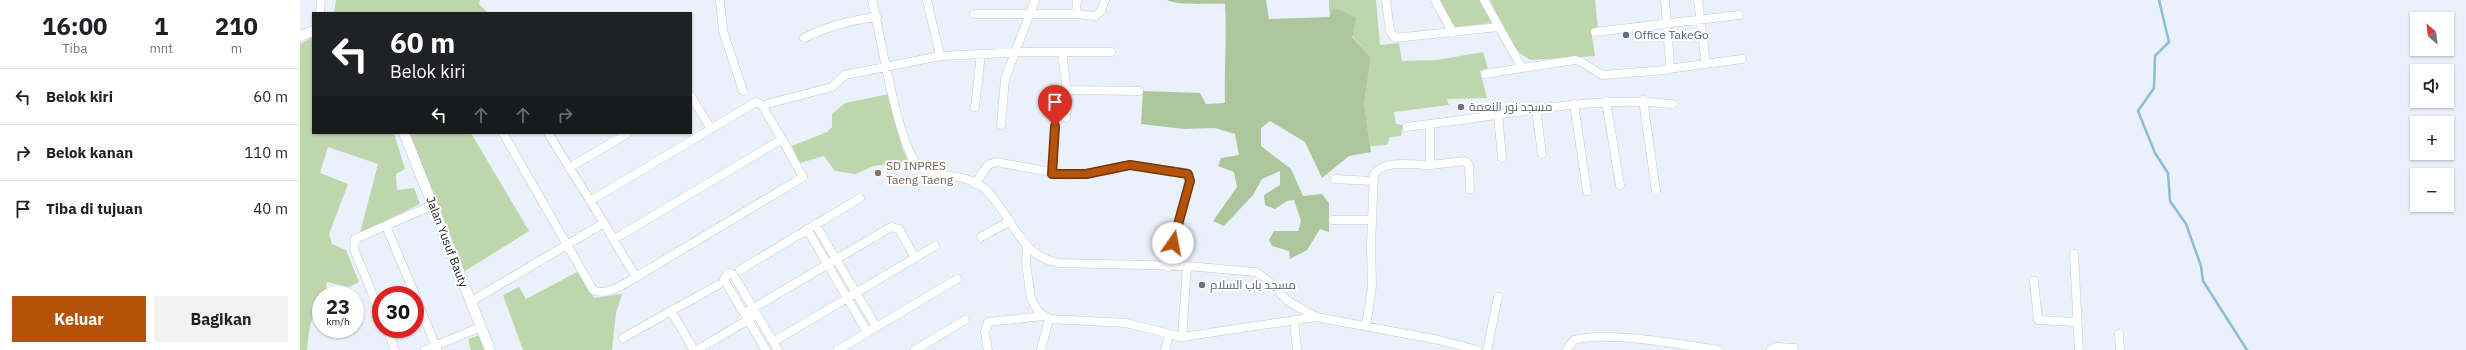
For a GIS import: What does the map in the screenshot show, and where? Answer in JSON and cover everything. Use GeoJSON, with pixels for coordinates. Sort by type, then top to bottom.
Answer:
{"type":"FeatureCollection","features":[{"type":"Feature","properties":{"kind":"street"},"geometry":{"type":"LineString","coordinates":[[320,12],[321,0]]}},
{"type":"Feature","properties":{"kind":"street"},"geometry":{"type":"LineString","coordinates":[[720,0],[723,31],[743,91]]}},
{"type":"Feature","properties":{"kind":"street"},"geometry":{"type":"LineString","coordinates":[[872,0],[900,125],[914,161],[927,170],[967,178],[983,188],[1010,221],[1027,246],[1037,256],[1048,261],[1168,267],[1187,266],[1256,272],[1266,279],[1288,301],[1316,317],[1474,349]]}},
{"type":"Feature","properties":{"kind":"street"},"geometry":{"type":"LineString","coordinates":[[928,0],[940,56]]}},
{"type":"Feature","properties":{"kind":"street"},"geometry":{"type":"LineString","coordinates":[[1001,125],[1005,79],[1035,0]]}},
{"type":"Feature","properties":{"kind":"street"},"geometry":{"type":"LineString","coordinates":[[1076,14],[1077,0]]}},
{"type":"Feature","properties":{"kind":"street"},"geometry":{"type":"LineString","coordinates":[[974,14],[1030,13],[1095,16],[1101,10],[1105,0]]}},
{"type":"Feature","properties":{"kind":"street"},"geometry":{"type":"LineString","coordinates":[[1386,0],[1390,31],[1395,38],[1498,27]]}},
{"type":"Feature","properties":{"kind":"street"},"geometry":{"type":"LineString","coordinates":[[1435,0],[1453,33]]}},
{"type":"Feature","properties":{"kind":"street"},"geometry":{"type":"LineString","coordinates":[[1484,0],[1522,68]]}},
{"type":"Feature","properties":{"kind":"street"},"geometry":{"type":"LineString","coordinates":[[1665,0],[1670,65],[1668,69]]}},
{"type":"Feature","properties":{"kind":"street"},"geometry":{"type":"LineString","coordinates":[[1698,0],[1706,64]]}},
{"type":"Feature","properties":{"kind":"street"},"geometry":{"type":"LineString","coordinates":[[1595,32],[1739,15]]}},
{"type":"Feature","properties":{"kind":"street"},"geometry":{"type":"LineString","coordinates":[[804,38],[834,24],[849,20],[876,17]]}},
{"type":"Feature","properties":{"kind":"street"},"geometry":{"type":"LineString","coordinates":[[300,36],[312,31]]}},
{"type":"Feature","properties":{"kind":"street"},"geometry":{"type":"LineString","coordinates":[[1062,52],[1068,90],[1066,118]]}},
{"type":"Feature","properties":{"kind":"street"},"geometry":{"type":"LineString","coordinates":[[767,104],[832,87],[845,75],[940,56],[1015,53],[1111,52]]}},
{"type":"Feature","properties":{"kind":"street"},"geometry":{"type":"LineString","coordinates":[[975,107],[981,54]]}},
{"type":"Feature","properties":{"kind":"street"},"geometry":{"type":"LineString","coordinates":[[1485,74],[1575,60],[1582,62],[1602,75],[1668,69],[1742,59]]}},
{"type":"Feature","properties":{"kind":"street"},"geometry":{"type":"LineString","coordinates":[[1068,90],[1139,91]]}},
{"type":"Feature","properties":{"kind":"street"},"geometry":{"type":"LineString","coordinates":[[692,98],[711,129]]}},
{"type":"Feature","properties":{"kind":"street"},"geometry":{"type":"LineString","coordinates":[[1643,100],[1656,190]]}},
{"type":"Feature","properties":{"kind":"street"},"geometry":{"type":"LineString","coordinates":[[1407,127],[1606,101],[1643,100],[1672,104]]}},
{"type":"Feature","properties":{"kind":"street"},"geometry":{"type":"LineString","coordinates":[[1606,101],[1620,185]]}},
{"type":"Feature","properties":{"kind":"street"},"geometry":{"type":"LineString","coordinates":[[504,134],[593,290],[596,291],[613,290],[803,177],[759,102],[748,106],[590,201]]}},
{"type":"Feature","properties":{"kind":"street"},"geometry":{"type":"LineString","coordinates":[[1574,104],[1587,191]]}},
{"type":"Feature","properties":{"kind":"street"},"geometry":{"type":"LineString","coordinates":[[1536,109],[1542,154]]}},
{"type":"Feature","properties":{"kind":"street"},"geometry":{"type":"LineString","coordinates":[[1498,115],[1502,158]]}},
{"type":"Feature","properties":{"kind":"street"},"geometry":{"type":"LineString","coordinates":[[1430,124],[1430,164]]}},
{"type":"Feature","properties":{"kind":"street"},"geometry":{"type":"LineString","coordinates":[[1052,174],[1055,126]]}},
{"type":"Feature","properties":{"kind":"street","name":"Jalan Yusuf Bauty"},"geometry":{"type":"LineString","coordinates":[[404,134],[490,350]]}},
{"type":"Feature","properties":{"kind":"street"},"geometry":{"type":"LineString","coordinates":[[550,134],[636,276]]}},
{"type":"Feature","properties":{"kind":"street"},"geometry":{"type":"LineString","coordinates":[[569,168],[626,134]]}},
{"type":"Feature","properties":{"kind":"street"},"geometry":{"type":"LineString","coordinates":[[613,239],[782,139]]}},
{"type":"Feature","properties":{"kind":"street"},"geometry":{"type":"LineString","coordinates":[[1366,326],[1372,287],[1372,181],[1376,170],[1384,166],[1465,161],[1468,166],[1470,189]]}},
{"type":"Feature","properties":{"kind":"street"},"geometry":{"type":"LineString","coordinates":[[975,184],[988,165],[994,162],[1052,174],[1086,174],[1130,165],[1188,174],[1190,181],[1179,218],[1168,267]]}},
{"type":"Feature","properties":{"kind":"street"},"geometry":{"type":"LineString","coordinates":[[1335,179],[1372,181]]}},
{"type":"Feature","properties":{"kind":"street"},"geometry":{"type":"LineString","coordinates":[[740,270],[860,198]]}},
{"type":"Feature","properties":{"kind":"street"},"geometry":{"type":"LineString","coordinates":[[372,291],[354,244],[355,240],[433,205]]}},
{"type":"Feature","properties":{"kind":"street"},"geometry":{"type":"LineString","coordinates":[[1333,220],[1371,220]]}},
{"type":"Feature","properties":{"kind":"street"},"geometry":{"type":"LineString","coordinates":[[981,237],[1010,221]]}},
{"type":"Feature","properties":{"kind":"street"},"geometry":{"type":"LineString","coordinates":[[470,302],[604,223]]}},
{"type":"Feature","properties":{"kind":"street"},"geometry":{"type":"LineString","coordinates":[[815,224],[876,326]]}},
{"type":"Feature","properties":{"kind":"street"},"geometry":{"type":"LineString","coordinates":[[386,226],[411,286]]}},
{"type":"Feature","properties":{"kind":"street"},"geometry":{"type":"LineString","coordinates":[[697,350],[746,316],[827,264],[890,227],[895,227],[898,229],[916,258]]}},
{"type":"Feature","properties":{"kind":"street"},"geometry":{"type":"LineString","coordinates":[[807,229],[867,332]]}},
{"type":"Feature","properties":{"kind":"street"},"geometry":{"type":"LineString","coordinates":[[778,339],[935,246]]}},
{"type":"Feature","properties":{"kind":"street"},"geometry":{"type":"LineString","coordinates":[[1027,246],[1026,263],[1031,299],[1034,307],[1046,317]]}},
{"type":"Feature","properties":{"kind":"street"},"geometry":{"type":"LineString","coordinates":[[2074,254],[2079,350]]}},
{"type":"Feature","properties":{"kind":"street"},"geometry":{"type":"LineString","coordinates":[[1182,337],[1187,266]]}},
{"type":"Feature","properties":{"kind":"street"},"geometry":{"type":"LineString","coordinates":[[766,350],[724,280],[728,273],[734,274],[778,350]]}},
{"type":"Feature","properties":{"kind":"street"},"geometry":{"type":"LineString","coordinates":[[838,350],[876,326],[957,280]]}},
{"type":"Feature","properties":{"kind":"street"},"geometry":{"type":"LineString","coordinates":[[2034,281],[2038,320],[2078,322]]}},
{"type":"Feature","properties":{"kind":"street"},"geometry":{"type":"LineString","coordinates":[[623,338],[718,285]]}},
{"type":"Feature","properties":{"kind":"street"},"geometry":{"type":"LineString","coordinates":[[1487,350],[1498,297]]}},
{"type":"Feature","properties":{"kind":"street"},"geometry":{"type":"LineString","coordinates":[[671,311],[694,350]]}},
{"type":"Feature","properties":{"kind":"street"},"geometry":{"type":"LineString","coordinates":[[988,350],[985,332],[988,322],[1046,317],[1126,323],[1182,337],[1316,317]]}},
{"type":"Feature","properties":{"kind":"street"},"geometry":{"type":"LineString","coordinates":[[1041,350],[1046,317]]}},
{"type":"Feature","properties":{"kind":"street"},"geometry":{"type":"LineString","coordinates":[[424,318],[436,348]]}},
{"type":"Feature","properties":{"kind":"street"},"geometry":{"type":"LineString","coordinates":[[915,350],[965,320]]}},
{"type":"Feature","properties":{"kind":"street"},"geometry":{"type":"LineString","coordinates":[[1294,321],[1297,350]]}},
{"type":"Feature","properties":{"kind":"street"},"geometry":{"type":"LineString","coordinates":[[425,350],[436,348],[481,327]]}},
{"type":"Feature","properties":{"kind":"street"},"geometry":{"type":"LineString","coordinates":[[1166,350],[1169,334]]}},
{"type":"Feature","properties":{"kind":"street"},"geometry":{"type":"LineString","coordinates":[[2119,334],[2120,350]]}},
{"type":"Feature","properties":{"kind":"street"},"geometry":{"type":"LineString","coordinates":[[1566,350],[1574,340],[1591,337],[1643,340],[1718,350]]}},
{"type":"Feature","properties":{"kind":"street"},"geometry":{"type":"LineString","coordinates":[[390,338],[395,350]]}},
{"type":"Feature","properties":{"kind":"street"},"geometry":{"type":"LineString","coordinates":[[1771,350],[1776,346],[1794,348]]}},
{"type":"Feature","properties":{"kind":"green space"},"geometry":{"type":"Polygon","coordinates":[[[336,0],[480,0],[479,4],[487,12],[334,12],[336,0]]]}},
{"type":"Feature","properties":{"kind":"green space"},"geometry":{"type":"Polygon","coordinates":[[[1167,0],[1266,0],[1269,19],[1329,17],[1332,9],[1341,10],[1356,18],[1352,37],[1371,57],[1364,104],[1371,152],[1349,156],[1322,178],[1305,142],[1270,121],[1261,128],[1261,146],[1291,169],[1303,196],[1322,194],[1329,203],[1329,232],[1320,229],[1307,250],[1290,259],[1289,251],[1272,246],[1269,240],[1274,231],[1298,231],[1301,221],[1294,200],[1287,201],[1275,209],[1265,205],[1264,195],[1280,185],[1280,171],[1262,179],[1253,195],[1224,226],[1213,221],[1237,187],[1234,172],[1218,166],[1221,158],[1239,155],[1235,134],[1215,128],[1184,129],[1141,124],[1143,91],[1200,93],[1206,104],[1225,103],[1225,4],[1186,4],[1167,0]]]}},
{"type":"Feature","properties":{"kind":"green space"},"geometry":{"type":"Polygon","coordinates":[[[1329,0],[1376,0],[1380,45],[1399,43],[1402,61],[1437,60],[1483,52],[1488,68],[1480,71],[1487,98],[1447,99],[1449,105],[1394,112],[1396,124],[1403,125],[1401,136],[1390,137],[1387,145],[1370,146],[1364,104],[1371,57],[1329,11],[1329,0]]]}},
{"type":"Feature","properties":{"kind":"green space"},"geometry":{"type":"Polygon","coordinates":[[[1439,0],[1480,0],[1492,23],[1455,27],[1439,0]]]}},
{"type":"Feature","properties":{"kind":"green space"},"geometry":{"type":"Polygon","coordinates":[[[1490,0],[1595,0],[1598,28],[1591,30],[1595,56],[1531,60],[1524,56],[1511,43],[1490,0]]]}},
{"type":"Feature","properties":{"kind":"green space"},"geometry":{"type":"Polygon","coordinates":[[[312,38],[312,134],[394,134],[405,169],[396,174],[397,190],[414,188],[420,204],[360,233],[378,164],[328,147],[320,173],[348,184],[329,234],[332,244],[346,250],[359,282],[351,286],[327,282],[326,286],[312,286],[312,320],[307,350],[300,350],[300,44],[312,38]]]}},
{"type":"Feature","properties":{"kind":"green space"},"geometry":{"type":"Polygon","coordinates":[[[889,94],[902,147],[908,161],[874,166],[855,174],[835,171],[824,156],[800,163],[792,146],[827,132],[832,127],[832,114],[845,103],[889,94]]]}},
{"type":"Feature","properties":{"kind":"green space"},"geometry":{"type":"Polygon","coordinates":[[[407,134],[472,134],[529,231],[462,273],[407,134]]]}},
{"type":"Feature","properties":{"kind":"green space"},"geometry":{"type":"Polygon","coordinates":[[[577,272],[594,298],[622,294],[616,313],[612,350],[523,350],[503,295],[519,287],[526,299],[577,272]]]}},
{"type":"Feature","properties":{"kind":"green space"},"geometry":{"type":"Polygon","coordinates":[[[480,335],[486,350],[471,350],[468,339],[480,335]]]}},
{"type":"Feature","properties":{"kind":"waterway"},"geometry":{"type":"LineString","coordinates":[[2159,0],[2169,42],[2155,56],[2154,88],[2138,111],[2155,153],[2168,173],[2170,201],[2186,224],[2201,266],[2203,281],[2247,350]]}},
{"type":"Feature","properties":{"kind":"place","name":"Office TakeGo"},"geometry":{"type":"Point","coordinates":[1626,35]}},
{"type":"Feature","properties":{"kind":"place","name":"مسجد نور النعمة"},"geometry":{"type":"Point","coordinates":[1461,107]}},
{"type":"Feature","properties":{"kind":"place","name":"SD INPRES Taeng Taeng"},"geometry":{"type":"Point","coordinates":[878,173]}},
{"type":"Feature","properties":{"kind":"place","name":"مسجد باب السلام"},"geometry":{"type":"Point","coordinates":[1202,285]}},
{"type":"Feature","properties":{"kind":"route"},"geometry":{"type":"LineString","coordinates":[[1055,126],[1052,174],[1086,174],[1122,165],[1137,165],[1186,172],[1190,177],[1190,181],[1173,243]]}}]}
